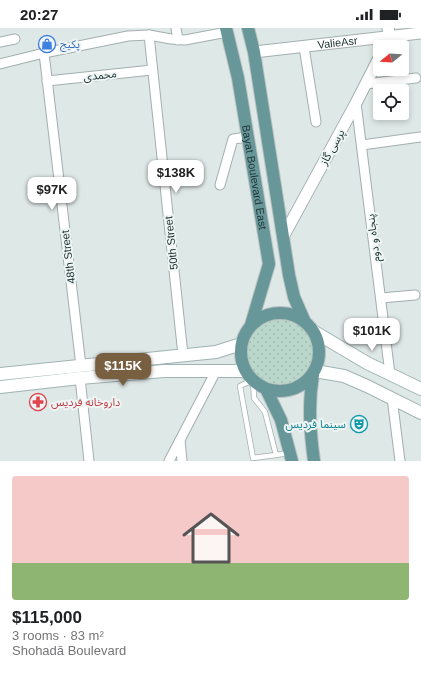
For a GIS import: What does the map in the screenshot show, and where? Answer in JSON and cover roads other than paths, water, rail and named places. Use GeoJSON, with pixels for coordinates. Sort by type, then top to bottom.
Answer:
{"type":"FeatureCollection","features":[{"type":"Feature","properties":{"kind":"main road","name":"Bayat Boulevard East"},"geometry":{"type":"LineString","coordinates":[[248,28],[254,52],[294,297],[304,320]]}},
{"type":"Feature","properties":{"kind":"main road","name":"Bayat Boulevard East"},"geometry":{"type":"LineString","coordinates":[[227,30],[238,78],[269,264],[251,326]]}},
{"type":"Feature","properties":{"kind":"main road"},"geometry":{"type":"LineString","coordinates":[[291,457],[281,420],[266,389],[249,375],[241,358],[241,344],[245,334],[260,318],[270,313],[288,313],[304,320],[314,331],[318,339],[320,348],[319,358],[310,393],[309,410],[314,461]]}},
{"type":"Feature","properties":{"kind":"main road"},"geometry":{"type":"LineString","coordinates":[[314,331],[352,354],[421,389]]}},
{"type":"Feature","properties":{"kind":"main road"},"geometry":{"type":"LineString","coordinates":[[0,387],[183,355],[216,352],[241,344]]}},
{"type":"Feature","properties":{"kind":"main road"},"geometry":{"type":"LineString","coordinates":[[0,374],[216,371],[249,375]]}},
{"type":"Feature","properties":{"kind":"main road"},"geometry":{"type":"LineString","coordinates":[[266,389],[287,391],[297,388],[306,382],[314,373]]}},
{"type":"Feature","properties":{"kind":"main road"},"geometry":{"type":"LineString","coordinates":[[314,373],[344,376],[421,413]]}},
{"type":"Feature","properties":{"kind":"street"},"geometry":{"type":"LineString","coordinates":[[176,28],[178,40]]}},
{"type":"Feature","properties":{"kind":"street"},"geometry":{"type":"LineString","coordinates":[[0,64],[44,53],[128,36],[149,35],[185,40],[227,30]]}},
{"type":"Feature","properties":{"kind":"street","name":"ValieAsr"},"geometry":{"type":"LineString","coordinates":[[254,52],[421,33]]}},
{"type":"Feature","properties":{"kind":"street","name":"50th Street"},"geometry":{"type":"LineString","coordinates":[[149,35],[183,355]]}},
{"type":"Feature","properties":{"kind":"street"},"geometry":{"type":"LineString","coordinates":[[0,42],[15,39]]}},
{"type":"Feature","properties":{"kind":"street"},"geometry":{"type":"LineString","coordinates":[[304,47],[316,122]]}},
{"type":"Feature","properties":{"kind":"street","name":"48th Street"},"geometry":{"type":"LineString","coordinates":[[44,53],[89,461]]}},
{"type":"Feature","properties":{"kind":"street","name":"محمدی"},"geometry":{"type":"LineString","coordinates":[[47,81],[152,70]]}},
{"type":"Feature","properties":{"kind":"street","name":"پرسی گاز"},"geometry":{"type":"LineString","coordinates":[[283,237],[373,70]]}},
{"type":"Feature","properties":{"kind":"street"},"geometry":{"type":"LineString","coordinates":[[366,84],[416,78]]}},
{"type":"Feature","properties":{"kind":"street","name":"پنجاه و دوم"},"geometry":{"type":"LineString","coordinates":[[356,103],[390,374]]}},
{"type":"Feature","properties":{"kind":"street"},"geometry":{"type":"LineString","coordinates":[[220,185],[233,139],[248,137]]}},
{"type":"Feature","properties":{"kind":"street"},"geometry":{"type":"LineString","coordinates":[[362,145],[420,137]]}},
{"type":"Feature","properties":{"kind":"street"},"geometry":{"type":"LineString","coordinates":[[380,298],[415,295]]}},
{"type":"Feature","properties":{"kind":"street"},"geometry":{"type":"LineString","coordinates":[[169,461],[216,371]]}},
{"type":"Feature","properties":{"kind":"street"},"geometry":{"type":"LineString","coordinates":[[392,398],[400,461]]}},
{"type":"Feature","properties":{"kind":"street"},"geometry":{"type":"LineString","coordinates":[[180,440],[182,461]]}},
{"type":"Feature","properties":{"kind":"lane"},"geometry":{"type":"LineString","coordinates":[[249,375],[254,398],[264,412],[276,455]]}},
{"type":"Feature","properties":{"kind":"lane"},"geometry":{"type":"LineString","coordinates":[[249,375],[240,386],[253,458],[276,455],[291,457]]}},
{"type":"Feature","properties":{"kind":"place","name":"پکیج"},"geometry":{"type":"Point","coordinates":[47,44]}},
{"type":"Feature","properties":{"kind":"place","name":"داروخانه فردیس"},"geometry":{"type":"Point","coordinates":[38,402]}},
{"type":"Feature","properties":{"kind":"place","name":"سینما فردیس"},"geometry":{"type":"Point","coordinates":[359,424]}}]}
